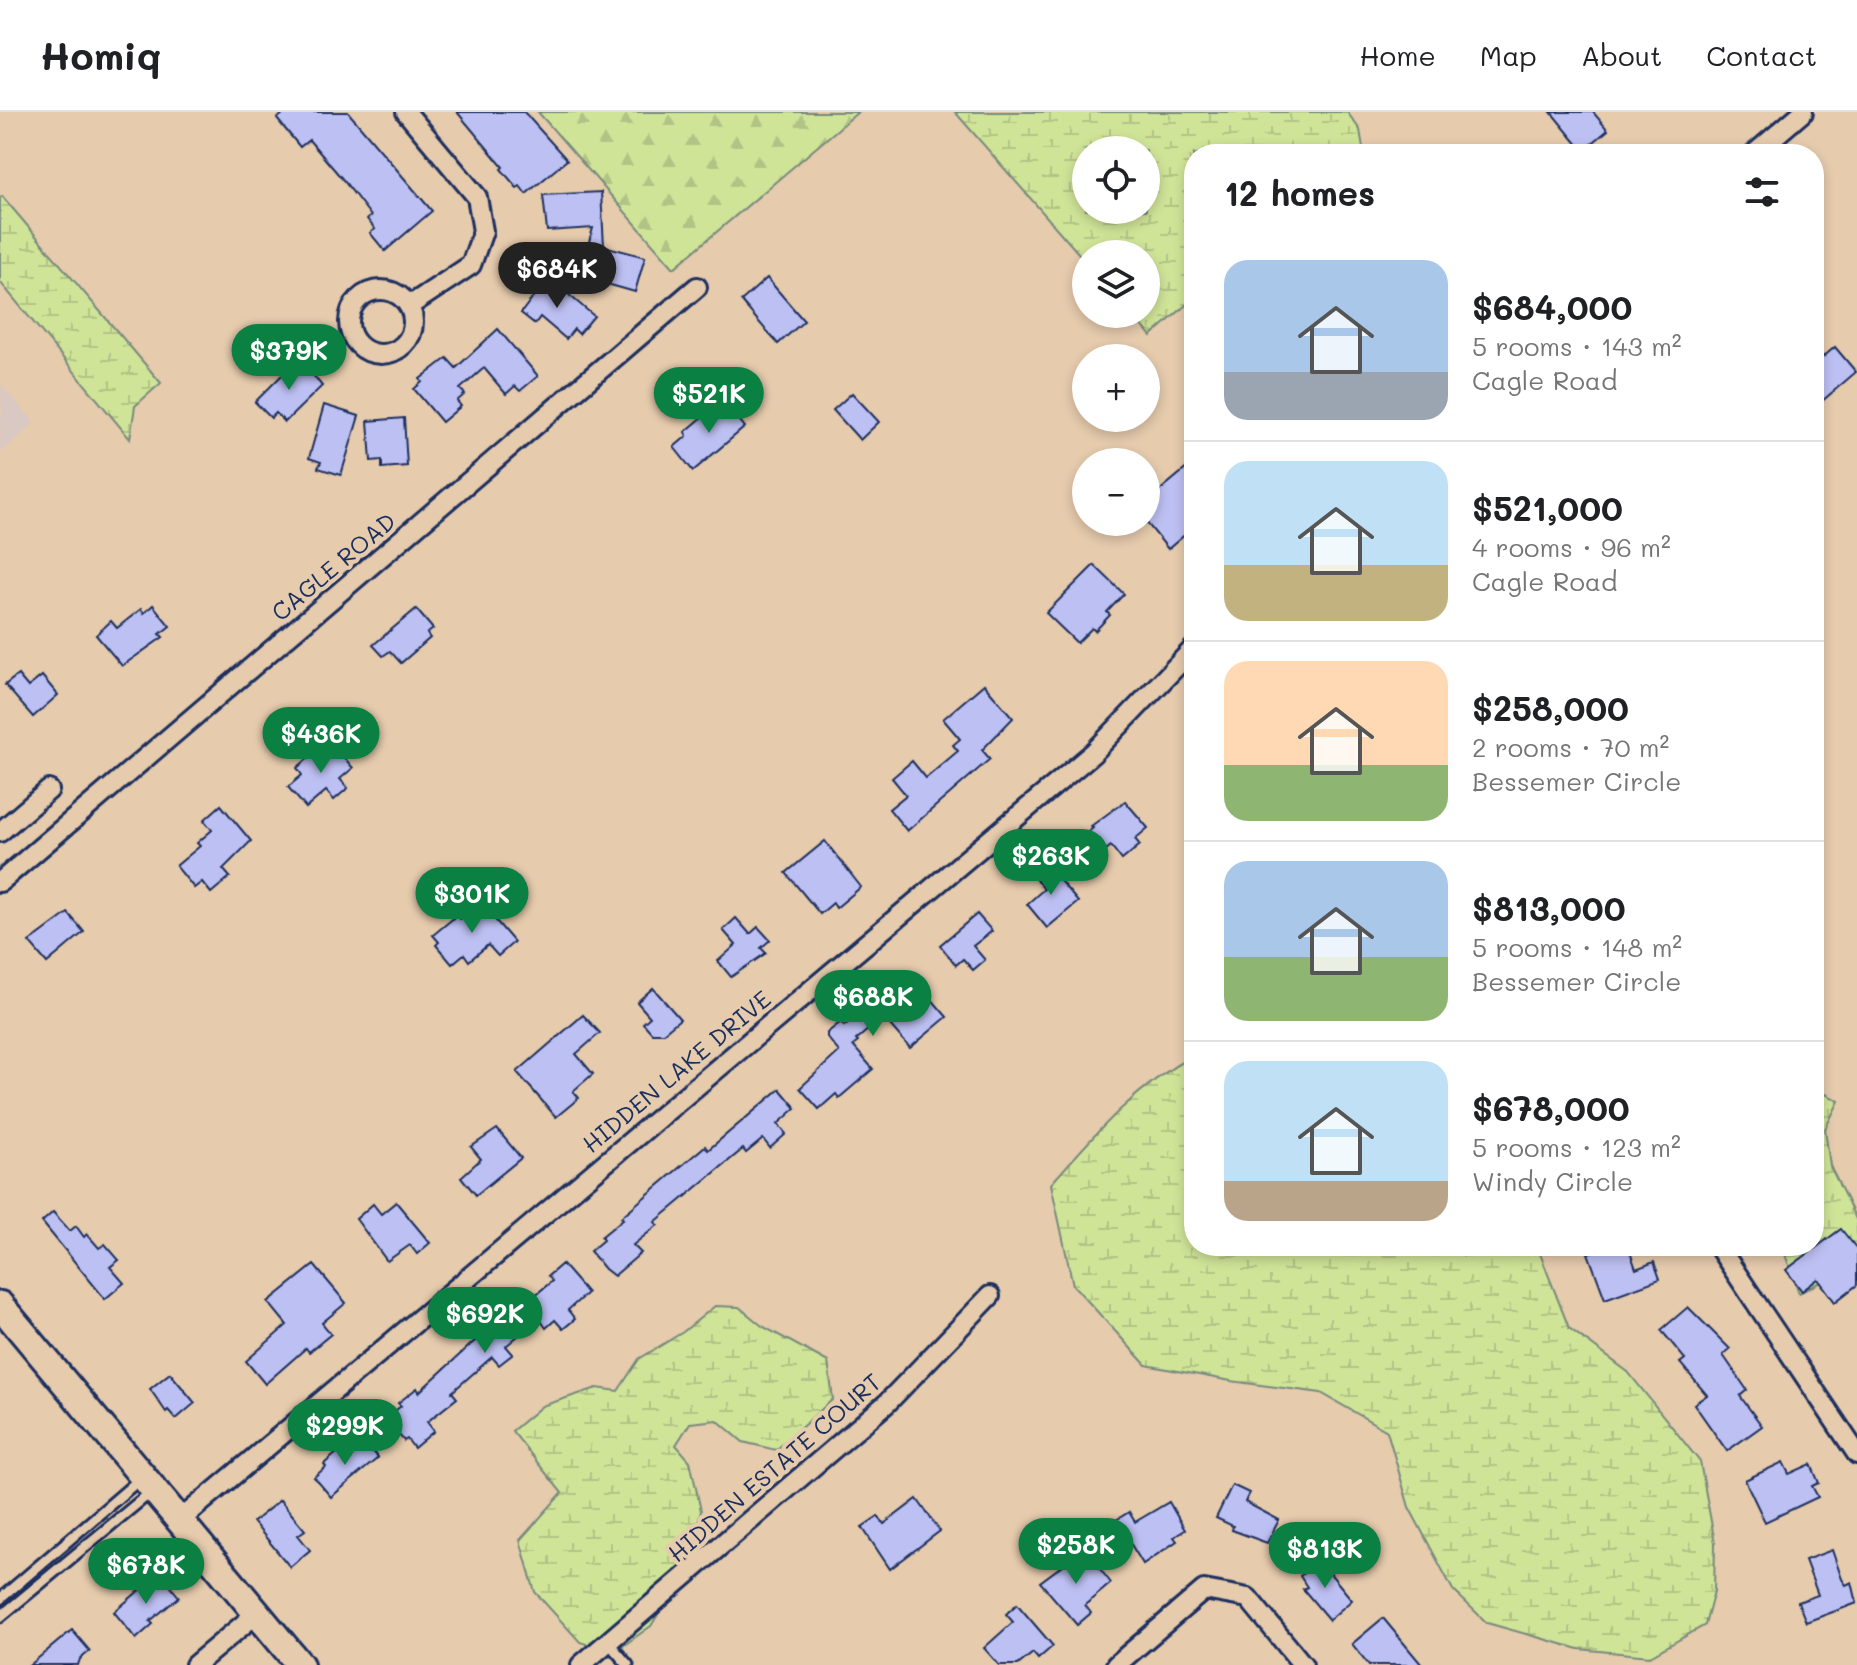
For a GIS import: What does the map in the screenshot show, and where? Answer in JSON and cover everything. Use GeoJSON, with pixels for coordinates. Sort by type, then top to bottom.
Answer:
{"type":"FeatureCollection","features":[{"type":"Feature","properties":{"kind":"street"},"geometry":{"type":"LineString","coordinates":[[406,112],[477,197],[483,231],[471,265],[409,306]]}},
{"type":"Feature","properties":{"kind":"street"},"geometry":{"type":"LineString","coordinates":[[1766,144],[1803,112]]}},
{"type":"Feature","properties":{"kind":"street","name":"CAGLE ROAD"},"geometry":{"type":"LineString","coordinates":[[0,882],[697,287]]}},
{"type":"Feature","properties":{"kind":"street","name":"HIDDEN LAKE DRIVE"},"geometry":{"type":"LineString","coordinates":[[179,1521],[1093,753],[1184,658]]}},
{"type":"Feature","properties":{"kind":"street"},"geometry":{"type":"LineString","coordinates":[[0,832],[49,790]]}},
{"type":"Feature","properties":{"kind":"street"},"geometry":{"type":"LineString","coordinates":[[1725,1256],[1857,1454]]}},
{"type":"Feature","properties":{"kind":"street","name":"HIDDEN ESTATE COURT"},"geometry":{"type":"LineString","coordinates":[[581,1665],[886,1404],[990,1296]]}},
{"type":"Feature","properties":{"kind":"street"},"geometry":{"type":"LineString","coordinates":[[0,1305],[300,1665]]}},
{"type":"Feature","properties":{"kind":"street"},"geometry":{"type":"LineString","coordinates":[[1116,1665],[1204,1590],[1248,1598],[1303,1665]]}},
{"type":"Feature","properties":{"kind":"street"},"geometry":{"type":"LineString","coordinates":[[195,1665],[256,1614]]}},
{"type":"Feature","properties":{"kind":"lane"},"geometry":{"type":"LineString","coordinates":[[0,1599],[148,1483]]}},
{"type":"Feature","properties":{"kind":"lane"},"geometry":{"type":"LineString","coordinates":[[0,1617],[148,1483]]}},
{"type":"Feature","properties":{"kind":"lane"},"geometry":{"type":"LineString","coordinates":[[608,1642],[628,1665]]}},
{"type":"Feature","properties":{"kind":"shaded area"},"geometry":{"type":"Polygon","coordinates":[[[0,383],[35,423],[0,453],[2,413],[0,383]]]}},
{"type":"Feature","properties":{"kind":"green space"},"geometry":{"type":"Polygon","coordinates":[[[538,112],[858,112],[674,268],[538,112]]]}},
{"type":"Feature","properties":{"kind":"green space"},"geometry":{"type":"Polygon","coordinates":[[[955,112],[1347,112],[1360,130],[1362,144],[1184,144],[1184,307],[1151,336],[1144,328],[1160,328],[1160,240],[1072,240],[1072,246],[955,112]]]}},
{"type":"Feature","properties":{"kind":"green space"},"geometry":{"type":"Polygon","coordinates":[[[2,196],[161,383],[135,406],[130,439],[0,282],[2,196]]]}},
{"type":"Feature","properties":{"kind":"green space"},"geometry":{"type":"Polygon","coordinates":[[[1184,1061],[1184,1256],[1541,1256],[1569,1328],[1628,1372],[1700,1462],[1715,1543],[1714,1591],[1705,1625],[1650,1656],[1579,1649],[1487,1623],[1453,1590],[1409,1507],[1387,1431],[1321,1393],[1146,1365],[1073,1285],[1051,1184],[1100,1130],[1153,1081],[1184,1061]]]}},
{"type":"Feature","properties":{"kind":"green space"},"geometry":{"type":"Polygon","coordinates":[[[1824,1093],[1839,1101],[1825,1129],[1830,1166],[1857,1221],[1857,1258],[1829,1278],[1799,1293],[1786,1256],[1824,1256],[1824,1093]]]}},
{"type":"Feature","properties":{"kind":"green space"},"geometry":{"type":"Polygon","coordinates":[[[715,1306],[739,1307],[762,1326],[828,1362],[833,1399],[776,1450],[743,1442],[717,1420],[690,1423],[676,1445],[690,1461],[701,1511],[688,1565],[651,1626],[613,1653],[580,1642],[535,1592],[520,1540],[562,1493],[512,1431],[542,1406],[597,1388],[618,1391],[639,1359],[683,1332],[715,1306]]]}},
{"type":"Feature","properties":{"kind":"building"},"geometry":{"type":"Polygon","coordinates":[[[285,112],[348,112],[432,211],[385,251],[370,233],[375,229],[367,219],[371,216],[344,181],[309,140],[300,147],[277,119],[285,112]]]}},
{"type":"Feature","properties":{"kind":"building"},"geometry":{"type":"Polygon","coordinates":[[[457,112],[524,112],[567,160],[526,194],[501,169],[503,167],[457,112]]]}},
{"type":"Feature","properties":{"kind":"building"},"geometry":{"type":"Polygon","coordinates":[[[1551,112],[1593,112],[1608,130],[1591,144],[1577,144],[1551,112]]]}},
{"type":"Feature","properties":{"kind":"building"},"geometry":{"type":"Polygon","coordinates":[[[601,192],[604,246],[645,257],[635,292],[579,276],[593,228],[547,231],[543,195],[601,192]]]}},
{"type":"Feature","properties":{"kind":"building"},"geometry":{"type":"Polygon","coordinates":[[[548,277],[594,316],[579,334],[574,329],[566,339],[540,317],[535,324],[521,313],[548,277]]]}},
{"type":"Feature","properties":{"kind":"building"},"geometry":{"type":"Polygon","coordinates":[[[767,278],[804,321],[778,344],[741,301],[767,278]]]}},
{"type":"Feature","properties":{"kind":"building"},"geometry":{"type":"Polygon","coordinates":[[[498,329],[538,376],[520,391],[515,386],[506,394],[484,368],[460,389],[465,394],[457,401],[461,406],[442,422],[414,389],[422,382],[420,379],[447,358],[456,368],[498,329]]]}},
{"type":"Feature","properties":{"kind":"building"},"geometry":{"type":"Polygon","coordinates":[[[1835,347],[1856,372],[1824,399],[1824,356],[1835,347]]]}},
{"type":"Feature","properties":{"kind":"building"},"geometry":{"type":"Polygon","coordinates":[[[299,358],[322,386],[285,422],[276,413],[271,418],[255,402],[299,358]]]}},
{"type":"Feature","properties":{"kind":"building"},"geometry":{"type":"Polygon","coordinates":[[[852,393],[879,422],[860,440],[833,410],[852,393]]]}},
{"type":"Feature","properties":{"kind":"building"},"geometry":{"type":"Polygon","coordinates":[[[723,400],[745,427],[693,471],[674,447],[687,436],[685,432],[723,400]]]}},
{"type":"Feature","properties":{"kind":"building"},"geometry":{"type":"Polygon","coordinates":[[[324,405],[359,416],[341,475],[318,468],[321,462],[309,458],[324,405]]]}},
{"type":"Feature","properties":{"kind":"building"},"geometry":{"type":"Polygon","coordinates":[[[404,418],[407,466],[382,468],[382,460],[371,461],[368,421],[404,418]]]}},
{"type":"Feature","properties":{"kind":"building"},"geometry":{"type":"Polygon","coordinates":[[[1184,470],[1184,535],[1168,549],[1157,536],[1160,536],[1160,490],[1184,470]]]}},
{"type":"Feature","properties":{"kind":"building"},"geometry":{"type":"Polygon","coordinates":[[[1094,565],[1124,594],[1095,631],[1092,628],[1077,643],[1046,613],[1094,565]]]}},
{"type":"Feature","properties":{"kind":"building"},"geometry":{"type":"Polygon","coordinates":[[[153,605],[170,626],[160,634],[163,637],[122,666],[96,635],[111,621],[117,628],[141,609],[144,613],[153,605]]]}},
{"type":"Feature","properties":{"kind":"building"},"geometry":{"type":"Polygon","coordinates":[[[416,609],[433,629],[427,634],[430,638],[401,663],[390,651],[383,656],[373,645],[416,609]]]}},
{"type":"Feature","properties":{"kind":"building"},"geometry":{"type":"Polygon","coordinates":[[[18,675],[28,687],[42,676],[58,695],[33,717],[5,685],[18,675]]]}},
{"type":"Feature","properties":{"kind":"building"},"geometry":{"type":"Polygon","coordinates":[[[984,684],[1013,718],[982,750],[990,759],[907,831],[889,809],[906,795],[892,778],[912,761],[926,778],[958,751],[953,745],[960,739],[943,719],[984,684]]]}},
{"type":"Feature","properties":{"kind":"building"},"geometry":{"type":"Polygon","coordinates":[[[329,740],[353,768],[340,779],[348,788],[334,800],[326,791],[306,808],[288,787],[302,775],[297,768],[329,740]]]}},
{"type":"Feature","properties":{"kind":"building"},"geometry":{"type":"Polygon","coordinates":[[[1125,801],[1148,828],[1135,839],[1140,845],[1122,860],[1111,846],[1088,865],[1072,846],[1093,828],[1091,826],[1125,801]]]}},
{"type":"Feature","properties":{"kind":"building"},"geometry":{"type":"Polygon","coordinates":[[[221,805],[251,841],[223,869],[230,877],[211,893],[202,882],[194,888],[176,866],[200,846],[197,843],[212,830],[204,820],[221,805]]]}},
{"type":"Feature","properties":{"kind":"building"},"geometry":{"type":"Polygon","coordinates":[[[825,841],[861,887],[836,908],[833,903],[820,914],[786,873],[825,841]]]}},
{"type":"Feature","properties":{"kind":"building"},"geometry":{"type":"Polygon","coordinates":[[[1045,863],[1078,902],[1047,928],[1027,904],[1044,889],[1032,875],[1045,863]]]}},
{"type":"Feature","properties":{"kind":"building"},"geometry":{"type":"Polygon","coordinates":[[[480,902],[514,942],[498,956],[488,945],[469,961],[464,954],[452,964],[436,945],[439,942],[433,935],[456,916],[460,919],[480,902]]]}},
{"type":"Feature","properties":{"kind":"building"},"geometry":{"type":"Polygon","coordinates":[[[68,913],[84,932],[47,963],[29,942],[68,913]]]}},
{"type":"Feature","properties":{"kind":"building"},"geometry":{"type":"Polygon","coordinates":[[[977,914],[992,931],[973,946],[985,960],[973,970],[963,959],[956,965],[940,945],[977,914]]]}},
{"type":"Feature","properties":{"kind":"building"},"geometry":{"type":"Polygon","coordinates":[[[736,918],[750,934],[758,927],[770,940],[761,948],[766,953],[731,977],[718,961],[736,945],[723,930],[736,918]]]}},
{"type":"Feature","properties":{"kind":"building"},"geometry":{"type":"Polygon","coordinates":[[[910,974],[947,1017],[910,1048],[883,1017],[853,1046],[873,1069],[839,1098],[836,1094],[819,1109],[800,1088],[839,1052],[827,1033],[841,1022],[844,1026],[910,974]]]}},
{"type":"Feature","properties":{"kind":"building"},"geometry":{"type":"Polygon","coordinates":[[[653,988],[680,1019],[663,1033],[652,1033],[643,1023],[650,1017],[637,1002],[653,988]]]}},
{"type":"Feature","properties":{"kind":"building"},"geometry":{"type":"Polygon","coordinates":[[[583,1015],[600,1033],[576,1054],[593,1074],[573,1091],[579,1098],[556,1117],[517,1072],[583,1015]]]}},
{"type":"Feature","properties":{"kind":"building"},"geometry":{"type":"Polygon","coordinates":[[[780,1089],[796,1108],[778,1124],[786,1134],[770,1148],[763,1139],[746,1153],[743,1149],[655,1222],[658,1225],[633,1245],[641,1253],[614,1276],[605,1269],[590,1251],[603,1240],[601,1237],[705,1146],[708,1150],[780,1089]]]}},
{"type":"Feature","properties":{"kind":"building"},"geometry":{"type":"Polygon","coordinates":[[[497,1129],[521,1158],[476,1195],[461,1177],[481,1159],[471,1147],[497,1129]]]}},
{"type":"Feature","properties":{"kind":"building"},"geometry":{"type":"Polygon","coordinates":[[[396,1202],[430,1243],[417,1254],[410,1245],[387,1261],[356,1219],[373,1204],[381,1214],[396,1202]]]}},
{"type":"Feature","properties":{"kind":"building"},"geometry":{"type":"Polygon","coordinates":[[[53,1212],[70,1231],[76,1226],[84,1237],[87,1234],[99,1248],[105,1244],[119,1260],[110,1267],[124,1283],[105,1299],[42,1222],[53,1212]]]}},
{"type":"Feature","properties":{"kind":"building"},"geometry":{"type":"Polygon","coordinates":[[[1841,1229],[1857,1249],[1857,1285],[1835,1302],[1818,1279],[1802,1291],[1786,1270],[1805,1256],[1824,1256],[1824,1242],[1841,1229]]]}},
{"type":"Feature","properties":{"kind":"building"},"geometry":{"type":"Polygon","coordinates":[[[1589,1256],[1631,1256],[1636,1269],[1654,1262],[1660,1279],[1605,1299],[1589,1256]]]}},
{"type":"Feature","properties":{"kind":"building"},"geometry":{"type":"Polygon","coordinates":[[[562,1264],[587,1293],[568,1310],[575,1319],[563,1329],[555,1320],[546,1328],[539,1318],[506,1346],[513,1354],[499,1365],[492,1357],[452,1392],[457,1398],[427,1422],[434,1431],[414,1448],[407,1439],[404,1441],[385,1419],[401,1406],[398,1403],[417,1388],[419,1392],[501,1317],[504,1321],[552,1281],[548,1276],[562,1264]]]}},
{"type":"Feature","properties":{"kind":"building"},"geometry":{"type":"Polygon","coordinates":[[[314,1265],[346,1303],[322,1323],[331,1334],[309,1352],[306,1348],[265,1384],[246,1361],[287,1325],[268,1302],[314,1265]]]}},
{"type":"Feature","properties":{"kind":"building"},"geometry":{"type":"Polygon","coordinates":[[[1688,1307],[1730,1349],[1723,1355],[1747,1390],[1740,1396],[1762,1426],[1727,1451],[1694,1404],[1707,1395],[1680,1363],[1685,1359],[1661,1330],[1688,1307]]]}},
{"type":"Feature","properties":{"kind":"building"},"geometry":{"type":"Polygon","coordinates":[[[170,1373],[195,1403],[176,1419],[168,1410],[166,1412],[150,1389],[170,1373]]]}},
{"type":"Feature","properties":{"kind":"building"},"geometry":{"type":"Polygon","coordinates":[[[361,1438],[378,1458],[331,1497],[314,1477],[339,1451],[342,1454],[361,1438]]]}},
{"type":"Feature","properties":{"kind":"building"},"geometry":{"type":"Polygon","coordinates":[[[1783,1462],[1789,1474],[1811,1464],[1819,1483],[1812,1486],[1818,1497],[1765,1522],[1745,1480],[1783,1462]]]}},
{"type":"Feature","properties":{"kind":"building"},"geometry":{"type":"Polygon","coordinates":[[[1232,1485],[1249,1493],[1245,1502],[1279,1520],[1267,1543],[1232,1530],[1233,1526],[1216,1518],[1232,1485]]]}},
{"type":"Feature","properties":{"kind":"building"},"geometry":{"type":"Polygon","coordinates":[[[917,1499],[940,1531],[890,1569],[862,1527],[878,1516],[884,1524],[917,1499]]]}},
{"type":"Feature","properties":{"kind":"building"},"geometry":{"type":"Polygon","coordinates":[[[280,1500],[305,1530],[298,1535],[310,1550],[290,1567],[253,1522],[280,1500]]]}},
{"type":"Feature","properties":{"kind":"building"},"geometry":{"type":"Polygon","coordinates":[[[1169,1502],[1185,1530],[1174,1537],[1177,1541],[1143,1564],[1116,1520],[1129,1512],[1135,1522],[1169,1502]]]}},
{"type":"Feature","properties":{"kind":"building"},"geometry":{"type":"Polygon","coordinates":[[[1832,1550],[1842,1579],[1846,1585],[1852,1582],[1857,1603],[1806,1622],[1798,1602],[1818,1595],[1805,1560],[1832,1550]]]}},
{"type":"Feature","properties":{"kind":"building"},"geometry":{"type":"Polygon","coordinates":[[[1078,1554],[1086,1564],[1092,1559],[1111,1583],[1085,1605],[1091,1613],[1077,1625],[1040,1582],[1078,1554]]]}},
{"type":"Feature","properties":{"kind":"building"},"geometry":{"type":"Polygon","coordinates":[[[1319,1560],[1352,1600],[1329,1620],[1303,1589],[1307,1587],[1300,1576],[1319,1560]]]}},
{"type":"Feature","properties":{"kind":"building"},"geometry":{"type":"Polygon","coordinates":[[[160,1573],[179,1597],[150,1621],[153,1624],[136,1639],[114,1612],[160,1573]]]}},
{"type":"Feature","properties":{"kind":"building"},"geometry":{"type":"Polygon","coordinates":[[[1017,1604],[1053,1646],[1038,1659],[1033,1653],[1018,1665],[999,1665],[984,1648],[1013,1622],[1006,1614],[1017,1604]]]}},
{"type":"Feature","properties":{"kind":"building"},"geometry":{"type":"Polygon","coordinates":[[[1383,1618],[1422,1665],[1369,1665],[1352,1644],[1383,1618]]]}},
{"type":"Feature","properties":{"kind":"building"},"geometry":{"type":"Polygon","coordinates":[[[72,1630],[90,1651],[78,1665],[30,1665],[72,1630]]]}}]}
